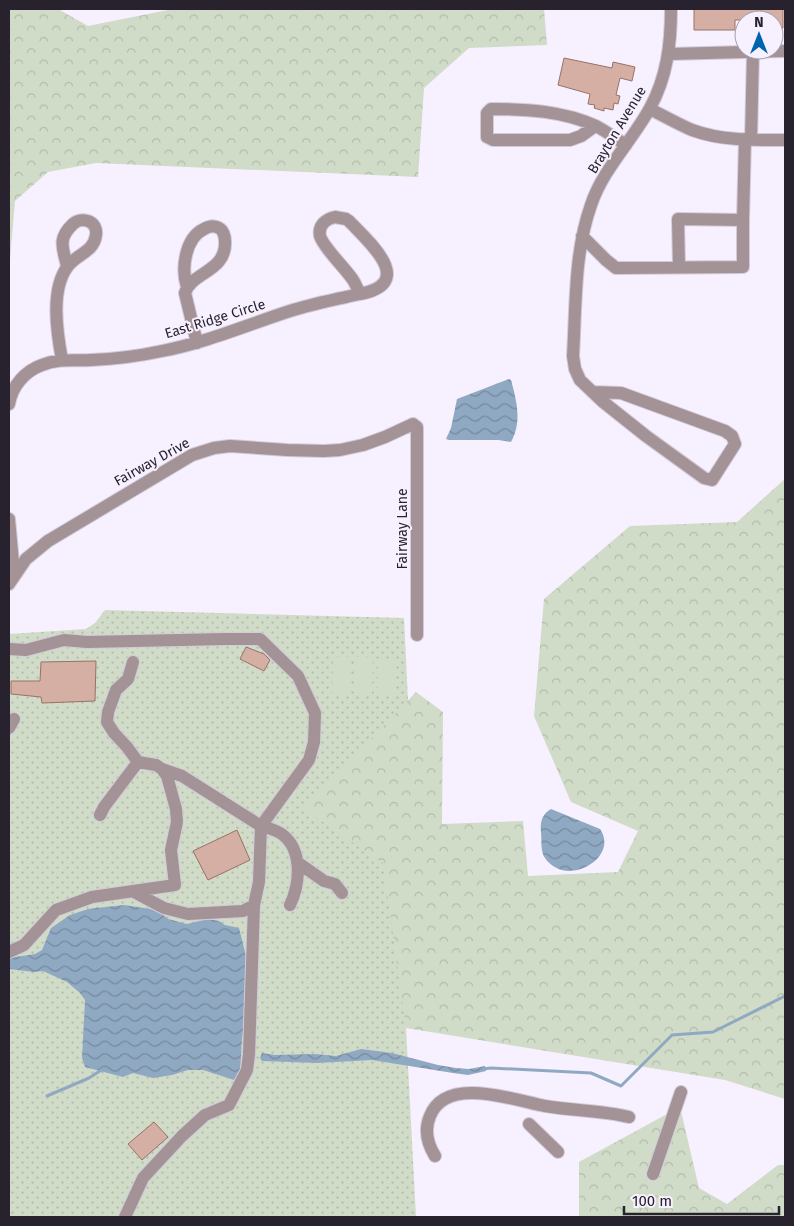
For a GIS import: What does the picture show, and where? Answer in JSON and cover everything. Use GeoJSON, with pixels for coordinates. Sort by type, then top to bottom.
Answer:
{"type":"FeatureCollection","features":[{"type":"Feature","properties":{"kind":"street","name":"Brayton Avenue"},"geometry":{"type":"LineString","coordinates":[[593,392],[621,393],[725,431],[732,436],[735,444],[712,480],[709,480],[646,436],[593,392],[580,380],[575,369],[573,356],[582,236],[591,204],[626,145],[650,110],[661,84],[669,54],[671,9]]}},
{"type":"Feature","properties":{"kind":"street"},"geometry":{"type":"LineString","coordinates":[[669,54],[734,52]]}},
{"type":"Feature","properties":{"kind":"street"},"geometry":{"type":"LineString","coordinates":[[582,236],[616,268],[743,267],[743,220],[753,60]]}},
{"type":"Feature","properties":{"kind":"street"},"geometry":{"type":"LineString","coordinates":[[596,126],[570,140],[493,140],[487,137],[487,114],[491,110],[525,109],[554,112],[596,126],[626,145]]}},
{"type":"Feature","properties":{"kind":"street"},"geometry":{"type":"LineString","coordinates":[[650,110],[698,132],[748,140],[785,140]]}},
{"type":"Feature","properties":{"kind":"street","name":"East Ridge Circle"},"geometry":{"type":"LineString","coordinates":[[9,404],[15,387],[30,371],[44,364],[62,360],[90,360],[136,356],[197,343],[295,309],[360,294],[373,291],[383,284],[387,273],[383,258],[346,219],[335,217],[328,219],[320,229],[321,238],[354,281],[360,294]]}},
{"type":"Feature","properties":{"kind":"street"},"geometry":{"type":"LineString","coordinates":[[679,267],[678,219],[743,220]]}},
{"type":"Feature","properties":{"kind":"street"},"geometry":{"type":"LineString","coordinates":[[187,287],[184,280],[185,261],[187,249],[191,241],[203,229],[210,226],[218,227],[223,232],[226,240],[222,255],[214,268],[193,281],[187,287],[185,293],[197,343]]}},
{"type":"Feature","properties":{"kind":"street"},"geometry":{"type":"LineString","coordinates":[[62,360],[56,316],[57,298],[68,266]]}},
{"type":"Feature","properties":{"kind":"street","name":"Fairway Drive"},"geometry":{"type":"LineString","coordinates":[[12,579],[26,559],[48,541],[192,455],[214,448],[230,446],[288,450],[340,450],[363,445],[409,425],[415,425]]}},
{"type":"Feature","properties":{"kind":"street","name":"Fairway Lane"},"geometry":{"type":"LineString","coordinates":[[415,425],[417,427],[417,635]]}},
{"type":"Feature","properties":{"kind":"street"},"geometry":{"type":"LineString","coordinates":[[9,519],[12,579]]}},
{"type":"Feature","properties":{"kind":"street"},"geometry":{"type":"LineString","coordinates":[[9,649],[26,650],[64,640],[87,642],[225,638],[260,639],[298,676],[315,713],[314,742],[309,760],[261,826],[259,882],[254,905],[250,1054],[247,1070],[229,1105],[205,1115],[182,1136],[143,1178],[125,1217]]}},
{"type":"Feature","properties":{"kind":"street"},"geometry":{"type":"LineString","coordinates":[[133,662],[128,679],[116,690],[108,712],[107,722],[114,733],[138,762],[156,765],[182,776],[261,826],[281,834],[289,841],[295,852],[297,862],[296,889],[290,905]]}},
{"type":"Feature","properties":{"kind":"street"},"geometry":{"type":"LineString","coordinates":[[100,815],[138,762]]}},
{"type":"Feature","properties":{"kind":"street"},"geometry":{"type":"LineString","coordinates":[[9,952],[24,945],[56,910],[92,897],[175,886],[171,850],[177,822],[176,808],[167,776],[162,769]]}},
{"type":"Feature","properties":{"kind":"street"},"geometry":{"type":"LineString","coordinates":[[297,862],[324,881],[334,884],[342,893]]}},
{"type":"Feature","properties":{"kind":"street"},"geometry":{"type":"LineString","coordinates":[[134,892],[164,908],[188,914],[244,911],[254,905]]}},
{"type":"Feature","properties":{"kind":"street"},"geometry":{"type":"LineString","coordinates":[[435,1156],[429,1146],[427,1124],[432,1109],[442,1100],[464,1092],[517,1099],[544,1106],[612,1113],[629,1117]]}},
{"type":"Feature","properties":{"kind":"street"},"geometry":{"type":"LineString","coordinates":[[652,1174],[681,1092]]}},
{"type":"Feature","properties":{"kind":"street"},"geometry":{"type":"LineString","coordinates":[[529,1124],[558,1152]]}},
{"type":"Feature","properties":{"kind":"green space"},"geometry":{"type":"Polygon","coordinates":[[[9,9],[58,9],[88,26],[173,9],[544,9],[547,45],[469,48],[424,88],[418,177],[96,163],[48,172],[15,201],[9,272],[9,9]]]}},
{"type":"Feature","properties":{"kind":"green space"},"geometry":{"type":"Polygon","coordinates":[[[785,479],[785,1099],[725,1080],[406,1028],[383,863],[304,809],[416,692],[443,712],[442,824],[523,821],[528,876],[618,872],[638,831],[571,802],[534,716],[544,599],[630,526],[737,522],[785,479]]]}},
{"type":"Feature","properties":{"kind":"green space"},"geometry":{"type":"Polygon","coordinates":[[[105,610],[404,618],[408,701],[406,1028],[416,1217],[9,1217],[9,634],[86,629],[95,623],[105,610]]]}},
{"type":"Feature","properties":{"kind":"green space"},"geometry":{"type":"Polygon","coordinates":[[[333,657],[350,657],[349,694],[332,694],[333,657]]]}},
{"type":"Feature","properties":{"kind":"green space"},"geometry":{"type":"Polygon","coordinates":[[[356,657],[373,657],[372,694],[355,694],[356,657]]]}},
{"type":"Feature","properties":{"kind":"green space"},"geometry":{"type":"Polygon","coordinates":[[[378,658],[395,659],[394,695],[377,695],[378,658]]]}},
{"type":"Feature","properties":{"kind":"green space"},"geometry":{"type":"Polygon","coordinates":[[[680,1107],[699,1188],[727,1204],[778,1165],[785,1165],[785,1217],[579,1217],[579,1162],[680,1107]]]}},
{"type":"Feature","properties":{"kind":"water"},"geometry":{"type":"Polygon","coordinates":[[[509,379],[511,380],[517,404],[516,427],[511,442],[446,439],[451,428],[457,399],[509,379]]]}},
{"type":"Feature","properties":{"kind":"water"},"geometry":{"type":"Polygon","coordinates":[[[551,809],[600,829],[604,840],[603,850],[597,859],[588,866],[577,870],[565,871],[554,867],[543,855],[542,819],[551,809]]]}},
{"type":"Feature","properties":{"kind":"water"},"geometry":{"type":"Polygon","coordinates":[[[124,905],[157,910],[168,919],[187,924],[208,919],[239,928],[248,964],[246,1014],[242,1038],[240,1073],[234,1080],[203,1070],[188,1070],[153,1078],[133,1073],[123,1077],[85,1067],[82,1058],[85,1000],[80,993],[67,982],[43,971],[34,972],[9,969],[9,958],[35,954],[42,950],[51,928],[70,915],[88,909],[124,905]]]}},
{"type":"Feature","properties":{"kind":"water"},"geometry":{"type":"Polygon","coordinates":[[[361,1049],[392,1053],[456,1068],[469,1069],[485,1066],[486,1071],[468,1075],[372,1060],[317,1063],[262,1061],[260,1058],[262,1053],[336,1056],[361,1049]]]}},
{"type":"Feature","properties":{"kind":"building"},"geometry":{"type":"Polygon","coordinates":[[[694,9],[783,9],[734,10],[734,30],[694,30],[694,9]]]}},
{"type":"Feature","properties":{"kind":"building"},"geometry":{"type":"Polygon","coordinates":[[[564,58],[612,68],[613,62],[635,67],[632,81],[620,78],[616,95],[620,96],[618,104],[614,103],[613,110],[604,108],[604,111],[594,108],[595,105],[588,104],[590,94],[558,85],[564,58]]]}},
{"type":"Feature","properties":{"kind":"building"},"geometry":{"type":"Polygon","coordinates":[[[246,647],[264,654],[270,660],[264,671],[240,659],[246,647]]]}},
{"type":"Feature","properties":{"kind":"building"},"geometry":{"type":"Polygon","coordinates":[[[96,661],[95,701],[42,703],[41,697],[11,694],[11,681],[40,681],[41,662],[96,661]]]}},
{"type":"Feature","properties":{"kind":"building"},"geometry":{"type":"Polygon","coordinates":[[[237,830],[250,860],[208,880],[193,851],[237,830]]]}},
{"type":"Feature","properties":{"kind":"building"},"geometry":{"type":"Polygon","coordinates":[[[154,1122],[168,1137],[142,1160],[128,1144],[154,1122]]]}},
{"type":"Feature","properties":{"kind":"waterway"},"geometry":{"type":"LineString","coordinates":[[483,1069],[591,1073],[621,1086],[672,1035],[713,1032],[785,996]]}},
{"type":"Feature","properties":{"kind":"waterway"},"geometry":{"type":"LineString","coordinates":[[47,1096],[89,1078],[103,1069]]}}]}
